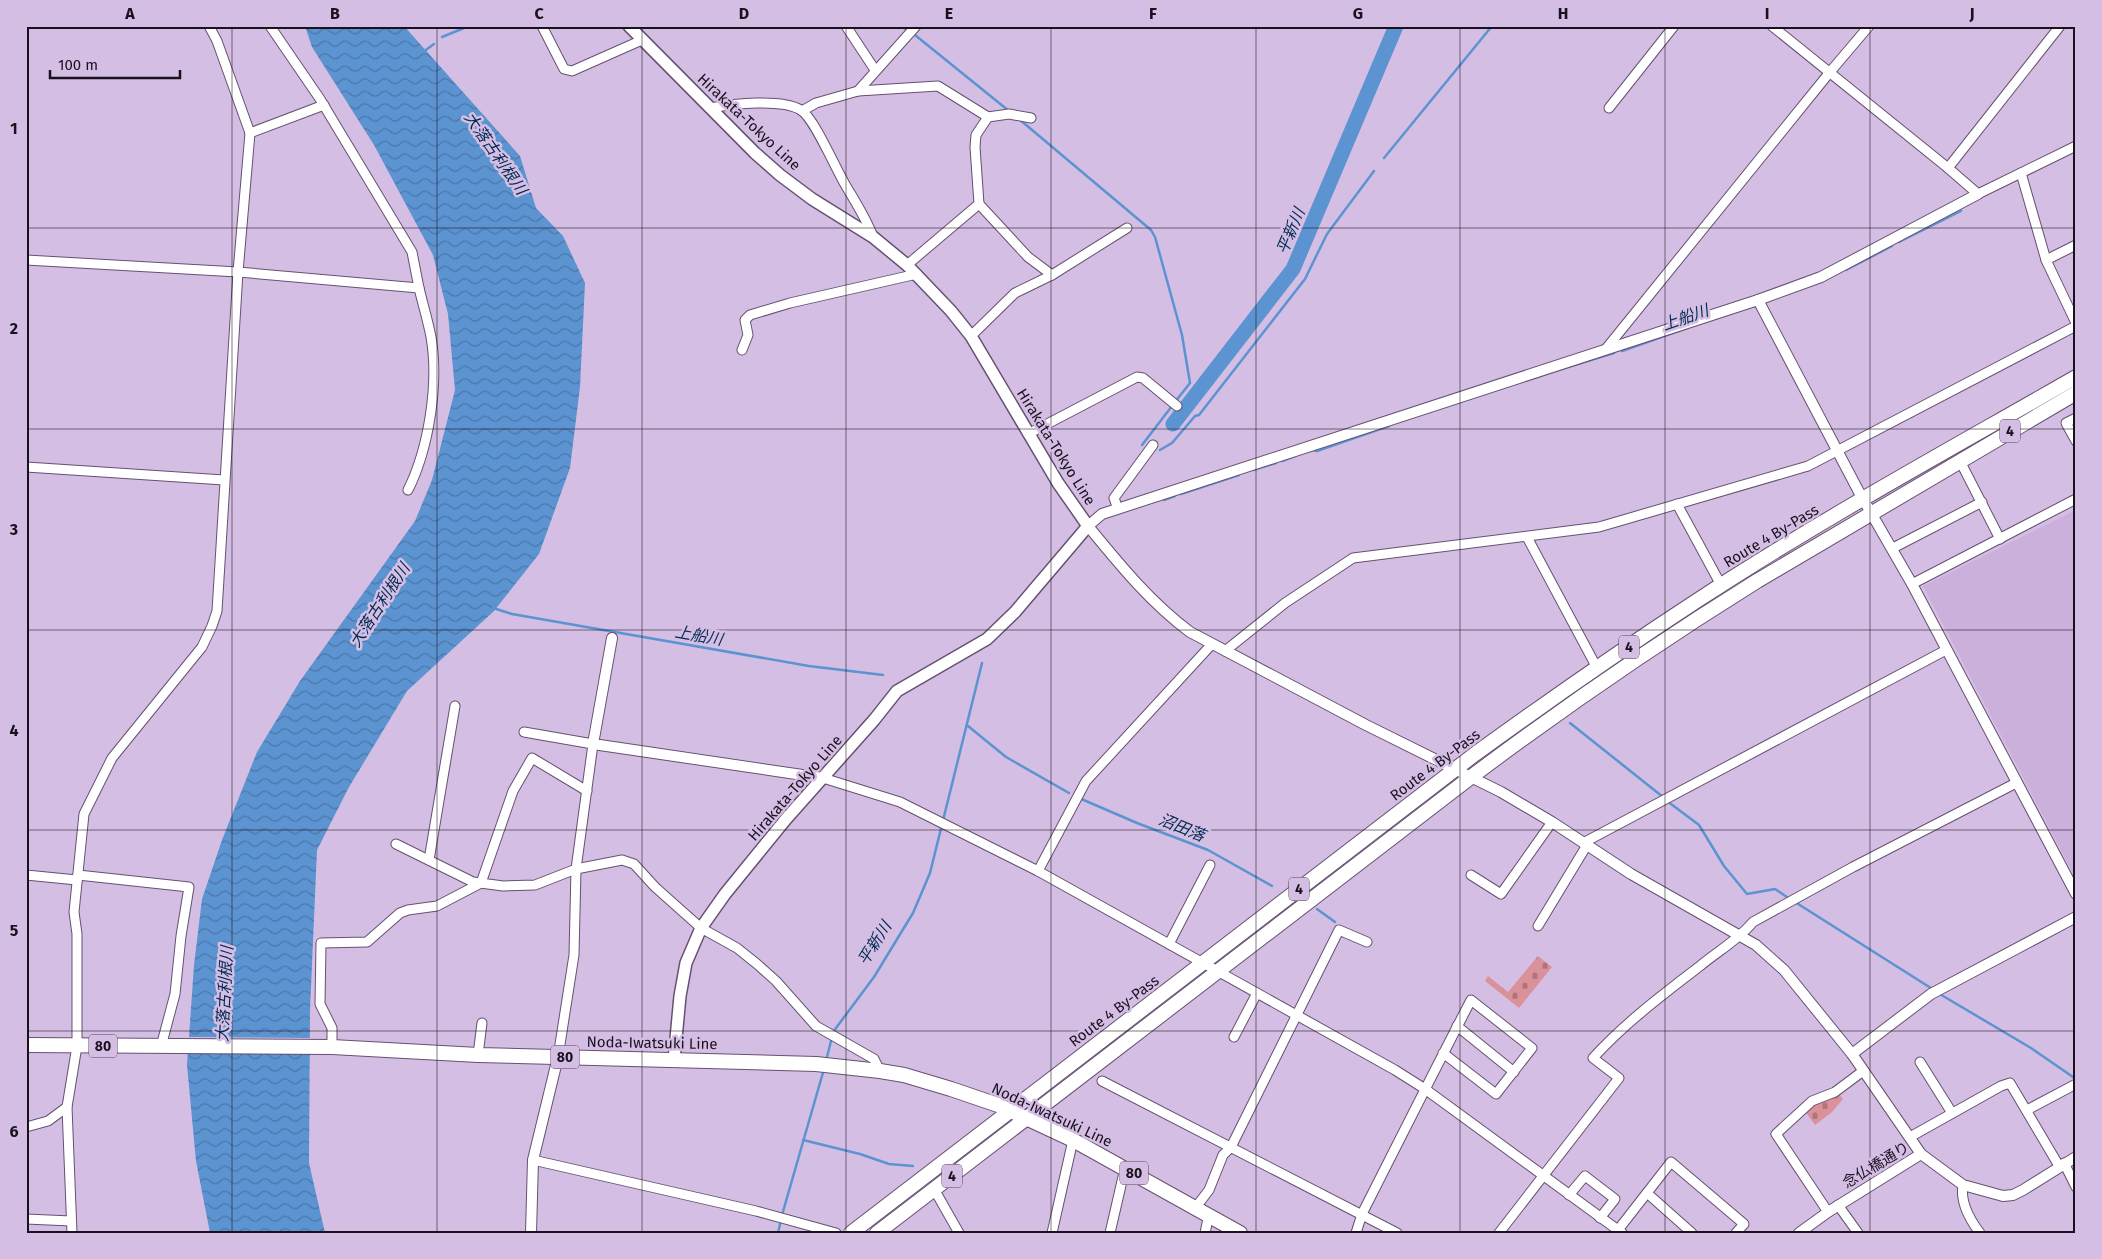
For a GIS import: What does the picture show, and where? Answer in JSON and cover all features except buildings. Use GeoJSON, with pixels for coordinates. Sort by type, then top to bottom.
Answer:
{"type":"FeatureCollection","features":[{"type":"Feature","properties":{"kind":"main road","name":"Hirakata-Tokyo Line"},"geometry":{"type":"LineString","coordinates":[[629,26],[780,175],[812,199],[873,237],[908,265],[951,311],[971,336],[1058,483],[1088,526],[1015,612],[988,639],[902,686],[786,819],[731,887],[702,928],[686,963],[680,996],[674,1060]]}},
{"type":"Feature","properties":{"kind":"main road","name":"Route 4 By-Pass"},"geometry":{"type":"LineString","coordinates":[[852,1233],[1455,769],[1598,668],[1722,585],[2076,377]]}},
{"type":"Feature","properties":{"kind":"main road","name":"Route 4 By-Pass"},"geometry":{"type":"LineString","coordinates":[[877,1233],[1470,777],[1544,723],[1707,612],[2076,392]]}},
{"type":"Feature","properties":{"kind":"main road","name":"Noda-Iwatsuki Line"},"geometry":{"type":"LineString","coordinates":[[26,1045],[332,1046],[478,1056],[825,1065],[880,1071],[904,1075],[951,1088],[1010,1110],[1073,1140],[1209,1214],[1240,1233]]}},
{"type":"Feature","properties":{"kind":"street"},"geometry":{"type":"LineString","coordinates":[[72,1233],[67,1108],[78,1046],[77,934],[74,912],[84,814],[112,758],[202,646],[212,626],[216,611],[238,272],[250,133],[209,26]]}},
{"type":"Feature","properties":{"kind":"street"},"geometry":{"type":"LineString","coordinates":[[270,26],[324,106],[412,252],[431,339],[432,398],[424,449],[417,472],[408,490]]}},
{"type":"Feature","properties":{"kind":"street"},"geometry":{"type":"LineString","coordinates":[[542,26],[564,69],[572,71],[642,40]]}},
{"type":"Feature","properties":{"kind":"street"},"geometry":{"type":"LineString","coordinates":[[846,26],[875,70]]}},
{"type":"Feature","properties":{"kind":"street"},"geometry":{"type":"LineString","coordinates":[[858,91],[916,26]]}},
{"type":"Feature","properties":{"kind":"street"},"geometry":{"type":"LineString","coordinates":[[1609,108],[1674,26]]}},
{"type":"Feature","properties":{"kind":"street"},"geometry":{"type":"LineString","coordinates":[[1772,26],[1978,194]]}},
{"type":"Feature","properties":{"kind":"street"},"geometry":{"type":"LineString","coordinates":[[1605,350],[1869,26]]}},
{"type":"Feature","properties":{"kind":"street"},"geometry":{"type":"LineString","coordinates":[[1948,168],[2060,26]]}},
{"type":"Feature","properties":{"kind":"street"},"geometry":{"type":"LineString","coordinates":[[802,110],[816,103],[858,91],[938,86],[988,117],[1009,114],[1032,118]]}},
{"type":"Feature","properties":{"kind":"street"},"geometry":{"type":"LineString","coordinates":[[710,108],[728,105],[780,104],[802,110],[811,122],[846,187],[855,198],[873,237]]}},
{"type":"Feature","properties":{"kind":"street"},"geometry":{"type":"LineString","coordinates":[[250,133],[324,106]]}},
{"type":"Feature","properties":{"kind":"street"},"geometry":{"type":"LineString","coordinates":[[988,117],[976,135],[975,147],[979,204],[1028,257],[1052,275]]}},
{"type":"Feature","properties":{"kind":"street"},"geometry":{"type":"LineString","coordinates":[[1921,1154],[1852,1054],[1784,970],[1756,945],[1631,874],[1552,822],[1455,769],[1190,632],[1165,614],[1132,580],[1088,526],[1102,514],[1278,458],[1504,381],[1760,304],[1821,277],[1978,194],[2076,146]]}},
{"type":"Feature","properties":{"kind":"street"},"geometry":{"type":"LineString","coordinates":[[1226,651],[1285,603],[1352,558],[1599,528],[1808,466],[1838,452],[2076,324],[2046,260],[2021,173]]}},
{"type":"Feature","properties":{"kind":"street"},"geometry":{"type":"LineString","coordinates":[[908,265],[979,204]]}},
{"type":"Feature","properties":{"kind":"street"},"geometry":{"type":"LineString","coordinates":[[971,336],[1015,293],[1052,275],[1127,228]]}},
{"type":"Feature","properties":{"kind":"street"},"geometry":{"type":"LineString","coordinates":[[2046,260],[2076,245]]}},
{"type":"Feature","properties":{"kind":"street"},"geometry":{"type":"LineString","coordinates":[[26,260],[238,272],[419,288]]}},
{"type":"Feature","properties":{"kind":"street"},"geometry":{"type":"LineString","coordinates":[[742,350],[748,335],[745,320],[750,315],[790,303],[917,274]]}},
{"type":"Feature","properties":{"kind":"street"},"geometry":{"type":"LineString","coordinates":[[1760,304],[1864,500],[1893,548],[2076,894]]}},
{"type":"Feature","properties":{"kind":"street"},"geometry":{"type":"LineString","coordinates":[[1028,434],[1137,377],[1143,378],[1177,406]]}},
{"type":"Feature","properties":{"kind":"street"},"geometry":{"type":"LineString","coordinates":[[2076,418],[2066,423],[2076,441]]}},
{"type":"Feature","properties":{"kind":"street"},"geometry":{"type":"LineString","coordinates":[[1118,509],[1114,498],[1153,446]]}},
{"type":"Feature","properties":{"kind":"street"},"geometry":{"type":"LineString","coordinates":[[1960,461],[2000,539]]}},
{"type":"Feature","properties":{"kind":"street"},"geometry":{"type":"LineString","coordinates":[[26,467],[224,480]]}},
{"type":"Feature","properties":{"kind":"street"},"geometry":{"type":"LineString","coordinates":[[1912,584],[2076,499]]}},
{"type":"Feature","properties":{"kind":"street"},"geometry":{"type":"LineString","coordinates":[[1893,548],[1982,502]]}},
{"type":"Feature","properties":{"kind":"street"},"geometry":{"type":"LineString","coordinates":[[1677,504],[1722,585]]}},
{"type":"Feature","properties":{"kind":"street"},"geometry":{"type":"LineString","coordinates":[[1527,537],[1598,668]]}},
{"type":"Feature","properties":{"kind":"street"},"geometry":{"type":"LineString","coordinates":[[531,1233],[533,1160],[558,1057],[574,955],[576,870],[593,744],[612,638]]}},
{"type":"Feature","properties":{"kind":"street"},"geometry":{"type":"LineString","coordinates":[[1038,871],[1086,781],[1212,644]]}},
{"type":"Feature","properties":{"kind":"street"},"geometry":{"type":"LineString","coordinates":[[1538,926],[1585,844],[1664,798],[1946,650]]}},
{"type":"Feature","properties":{"kind":"street"},"geometry":{"type":"LineString","coordinates":[[429,860],[455,706]]}},
{"type":"Feature","properties":{"kind":"street"},"geometry":{"type":"LineString","coordinates":[[524,732],[823,778],[900,802],[1038,871],[1425,1089],[1568,1195],[1620,1231],[1646,1193],[1671,1162],[1744,1224],[1736,1233]]}},
{"type":"Feature","properties":{"kind":"street"},"geometry":{"type":"LineString","coordinates":[[332,1046],[332,1028],[320,1004],[322,943],[366,942],[400,914],[408,910],[437,906],[481,884],[513,791],[532,758],[587,791]]}},
{"type":"Feature","properties":{"kind":"street"},"geometry":{"type":"LineString","coordinates":[[1499,1233],[1619,1078],[1593,1058],[1621,1029],[1648,1006],[1741,936],[1753,922],[1853,867],[2016,783]]}},
{"type":"Feature","properties":{"kind":"street"},"geometry":{"type":"LineString","coordinates":[[1471,875],[1502,894],[1552,822]]}},
{"type":"Feature","properties":{"kind":"street"},"geometry":{"type":"LineString","coordinates":[[396,844],[481,884],[506,886],[535,885],[576,870],[622,860],[634,864],[655,887],[702,928],[737,948],[776,981],[816,1026],[874,1059],[880,1071]]}},
{"type":"Feature","properties":{"kind":"street"},"geometry":{"type":"LineString","coordinates":[[1169,944],[1210,865]]}},
{"type":"Feature","properties":{"kind":"street"},"geometry":{"type":"LineString","coordinates":[[26,875],[78,877],[189,887],[180,936],[175,994],[163,1039],[163,1046]]}},
{"type":"Feature","properties":{"kind":"street"},"geometry":{"type":"LineString","coordinates":[[1852,1054],[1936,992],[2076,917]]}},
{"type":"Feature","properties":{"kind":"street"},"geometry":{"type":"LineString","coordinates":[[1196,1207],[1209,1190],[1223,1155],[1230,1147],[1339,930],[1368,942]]}},
{"type":"Feature","properties":{"kind":"street"},"geometry":{"type":"LineString","coordinates":[[1234,1037],[1257,993]]}},
{"type":"Feature","properties":{"kind":"street"},"geometry":{"type":"LineString","coordinates":[[1356,1233],[1362,1214],[1443,1053],[1470,1000],[1532,1048],[1496,1094],[1443,1053]]}},
{"type":"Feature","properties":{"kind":"street"},"geometry":{"type":"LineString","coordinates":[[478,1056],[482,1023]]}},
{"type":"Feature","properties":{"kind":"street"},"geometry":{"type":"LineString","coordinates":[[1457,1026],[1514,1072]]}},
{"type":"Feature","properties":{"kind":"street"},"geometry":{"type":"LineString","coordinates":[[1920,1062],[1952,1113]]}},
{"type":"Feature","properties":{"kind":"street"},"geometry":{"type":"LineString","coordinates":[[1828,1212],[1776,1134],[1812,1101],[1835,1092],[1863,1071]]}},
{"type":"Feature","properties":{"kind":"street"},"geometry":{"type":"LineString","coordinates":[[1102,1081],[1397,1233]]}},
{"type":"Feature","properties":{"kind":"street"},"geometry":{"type":"LineString","coordinates":[[1910,1137],[2001,1086],[2010,1083],[2076,1187]]}},
{"type":"Feature","properties":{"kind":"street"},"geometry":{"type":"LineString","coordinates":[[2027,1110],[2076,1084]]}},
{"type":"Feature","properties":{"kind":"street"},"geometry":{"type":"LineString","coordinates":[[26,1127],[48,1121],[67,1108]]}},
{"type":"Feature","properties":{"kind":"street"},"geometry":{"type":"LineString","coordinates":[[1052,1233],[1073,1140]]}},
{"type":"Feature","properties":{"kind":"street","name":"念仏橋通り"},"geometry":{"type":"LineString","coordinates":[[1799,1233],[1838,1205],[1921,1154],[1963,1185],[2003,1196],[2013,1195],[2076,1157]]}},
{"type":"Feature","properties":{"kind":"street"},"geometry":{"type":"LineString","coordinates":[[533,1160],[756,1211],[836,1233]]}},
{"type":"Feature","properties":{"kind":"street"},"geometry":{"type":"LineString","coordinates":[[1110,1233],[1125,1168]]}},
{"type":"Feature","properties":{"kind":"street"},"geometry":{"type":"LineString","coordinates":[[1568,1195],[1585,1176],[1615,1199],[1600,1218]]}},
{"type":"Feature","properties":{"kind":"street"},"geometry":{"type":"LineString","coordinates":[[1963,1185],[1962,1192],[1968,1216],[1980,1233]]}},
{"type":"Feature","properties":{"kind":"street"},"geometry":{"type":"LineString","coordinates":[[934,1189],[960,1233]]}},
{"type":"Feature","properties":{"kind":"street"},"geometry":{"type":"LineString","coordinates":[[1646,1193],[1692,1233]]}},
{"type":"Feature","properties":{"kind":"street"},"geometry":{"type":"LineString","coordinates":[[1838,1205],[1858,1233]]}},
{"type":"Feature","properties":{"kind":"street"},"geometry":{"type":"LineString","coordinates":[[1205,1233],[1209,1214]]}},
{"type":"Feature","properties":{"kind":"street"},"geometry":{"type":"LineString","coordinates":[[26,1219],[71,1221]]}},
{"type":"Feature","properties":{"kind":"shaded area"},"geometry":{"type":"Polygon","coordinates":[[[2076,510],[2076,879],[1923,586],[2076,510]]]}},
{"type":"Feature","properties":{"kind":"green space"},"geometry":{"type":"Polygon","coordinates":[[[1538,956],[1552,967],[1519,1008],[1485,981],[1488,976],[1508,992],[1538,956]]]}},
{"type":"Feature","properties":{"kind":"green space"},"geometry":{"type":"Polygon","coordinates":[[[1837,1092],[1843,1099],[1832,1112],[1815,1125],[1804,1110],[1837,1092]]]}},
{"type":"Feature","properties":{"kind":"water","name":"大落古利根川"},"geometry":{"type":"Polygon","coordinates":[[[305,26],[404,26],[520,156],[536,208],[563,236],[585,283],[580,387],[570,468],[539,554],[494,611],[407,691],[349,787],[317,850],[310,1010],[309,1163],[325,1233],[210,1233],[196,1161],[187,1065],[194,965],[202,899],[222,840],[257,752],[300,681],[415,521],[432,480],[455,390],[448,314],[433,255],[374,145],[312,47],[305,26]]]}},
{"type":"Feature","properties":{"kind":"pier"},"geometry":{"type":"Polygon","coordinates":[[[187,1037],[312,1038],[312,1051],[186,1050],[187,1037]]]}},
{"type":"Feature","properties":{"kind":"waterway"},"geometry":{"type":"LineString","coordinates":[[442,37],[469,26]]}},
{"type":"Feature","properties":{"kind":"waterway"},"geometry":{"type":"LineString","coordinates":[[901,26],[915,35],[1009,111]]}},
{"type":"Feature","properties":{"kind":"waterway","name":"平新川"},"geometry":{"type":"LineString","coordinates":[[1173,424],[1293,269],[1396,26]]}},
{"type":"Feature","properties":{"kind":"waterway"},"geometry":{"type":"LineString","coordinates":[[1384,158],[1492,26]]}},
{"type":"Feature","properties":{"kind":"waterway"},"geometry":{"type":"LineString","coordinates":[[423,52],[434,44]]}},
{"type":"Feature","properties":{"kind":"waterway"},"geometry":{"type":"LineString","coordinates":[[1019,119],[1151,230],[1155,237],[1182,335],[1190,383],[1175,402]]}},
{"type":"Feature","properties":{"kind":"waterway"},"geometry":{"type":"LineString","coordinates":[[1160,450],[1172,443],[1195,416],[1199,415],[1305,279],[1327,234],[1374,171]]}},
{"type":"Feature","properties":{"kind":"waterway","name":"上船川"},"geometry":{"type":"LineString","coordinates":[[1899,242],[1961,211]]}},
{"type":"Feature","properties":{"kind":"waterway","name":"上船川"},"geometry":{"type":"LineString","coordinates":[[1846,270],[1892,246]]}},
{"type":"Feature","properties":{"kind":"waterway","name":"上船川"},"geometry":{"type":"LineString","coordinates":[[1622,351],[1687,328]]}},
{"type":"Feature","properties":{"kind":"waterway","name":"上船川"},"geometry":{"type":"LineString","coordinates":[[1561,369],[1614,353]]}},
{"type":"Feature","properties":{"kind":"waterway"},"geometry":{"type":"LineString","coordinates":[[1142,445],[1172,406]]}},
{"type":"Feature","properties":{"kind":"waterway","name":"上船川"},"geometry":{"type":"LineString","coordinates":[[1312,450],[1317,451],[1389,426]]}},
{"type":"Feature","properties":{"kind":"waterway","name":"上船川"},"geometry":{"type":"LineString","coordinates":[[1282,461],[1295,456]]}},
{"type":"Feature","properties":{"kind":"waterway","name":"上船川"},"geometry":{"type":"LineString","coordinates":[[1253,470],[1276,463]]}},
{"type":"Feature","properties":{"kind":"waterway","name":"上船川"},"geometry":{"type":"LineString","coordinates":[[1181,494],[1239,475]]}},
{"type":"Feature","properties":{"kind":"waterway","name":"上船川"},"geometry":{"type":"LineString","coordinates":[[1164,500],[1175,496]]}},
{"type":"Feature","properties":{"kind":"waterway","name":"上船川"},"geometry":{"type":"LineString","coordinates":[[493,608],[512,614],[809,666],[883,675]]}},
{"type":"Feature","properties":{"kind":"waterway","name":"平新川"},"geometry":{"type":"LineString","coordinates":[[833,1032],[874,977],[913,913],[930,873],[982,663]]}},
{"type":"Feature","properties":{"kind":"waterway"},"geometry":{"type":"LineString","coordinates":[[1570,723],[1663,797]]}},
{"type":"Feature","properties":{"kind":"waterway","name":"沼田落"},"geometry":{"type":"LineString","coordinates":[[968,726],[1006,757],[1069,793]]}},
{"type":"Feature","properties":{"kind":"waterway","name":"沼田落"},"geometry":{"type":"LineString","coordinates":[[1079,798],[1137,823],[1208,850],[1272,886]]}},
{"type":"Feature","properties":{"kind":"waterway"},"geometry":{"type":"LineString","coordinates":[[1667,801],[1699,825],[1724,866],[1747,894],[1775,889],[1790,899]]}},
{"type":"Feature","properties":{"kind":"waterway"},"geometry":{"type":"LineString","coordinates":[[1795,902],[1934,990]]}},
{"type":"Feature","properties":{"kind":"waterway","name":"沼田落"},"geometry":{"type":"LineString","coordinates":[[1317,909],[1335,922]]}},
{"type":"Feature","properties":{"kind":"waterway"},"geometry":{"type":"LineString","coordinates":[[1938,993],[2031,1048],[2073,1077]]}},
{"type":"Feature","properties":{"kind":"waterway","name":"平新川"},"geometry":{"type":"LineString","coordinates":[[826,1061],[832,1037]]}},
{"type":"Feature","properties":{"kind":"waterway","name":"平新川"},"geometry":{"type":"LineString","coordinates":[[782,1215],[824,1069]]}},
{"type":"Feature","properties":{"kind":"waterway"},"geometry":{"type":"LineString","coordinates":[[803,1140],[860,1154],[889,1164],[913,1166]]}},
{"type":"Feature","properties":{"kind":"waterway","name":"平新川"},"geometry":{"type":"LineString","coordinates":[[778,1233],[781,1220]]}}]}
